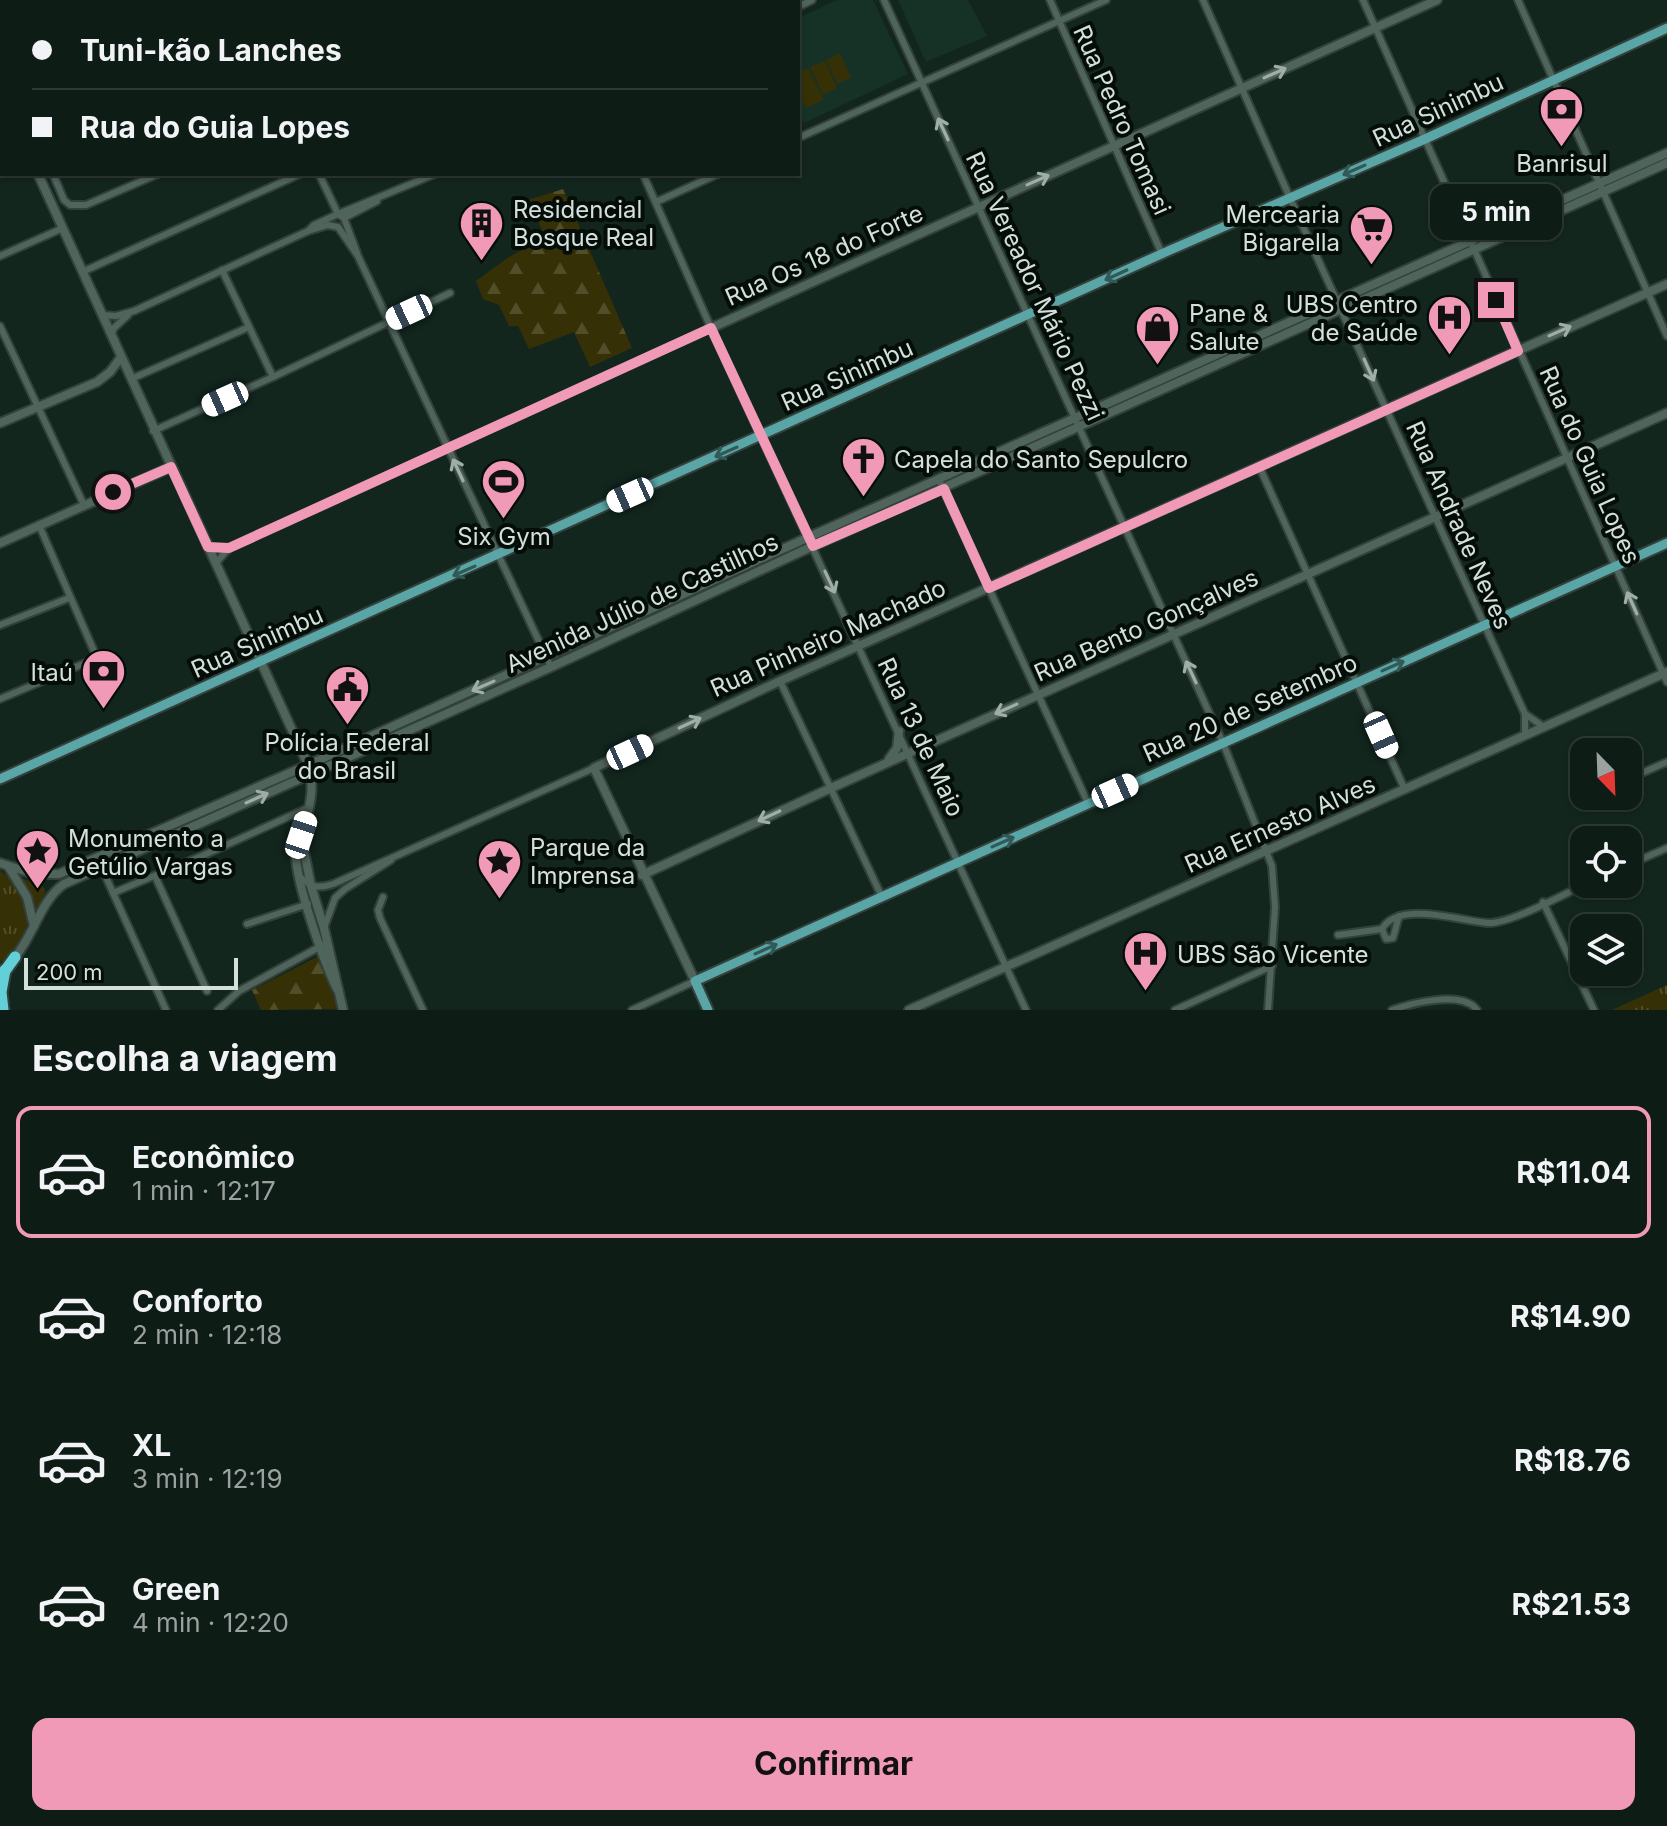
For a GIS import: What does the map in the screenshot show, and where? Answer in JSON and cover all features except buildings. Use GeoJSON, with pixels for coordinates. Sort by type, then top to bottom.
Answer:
{"type":"FeatureCollection","features":[{"type":"Feature","properties":{"kind":"highway"},"geometry":{"type":"LineString","coordinates":[[3,1010],[2,974],[15,957]]}},
{"type":"Feature","properties":{"kind":"main road","name":"Rua Sinimbu"},"geometry":{"type":"LineString","coordinates":[[0,779],[1667,28]]}},
{"type":"Feature","properties":{"kind":"main road","name":"Rua 20 de Setembro"},"geometry":{"type":"LineString","coordinates":[[695,981],[882,897],[957,857],[971,856],[1667,543]]}},
{"type":"Feature","properties":{"kind":"main road"},"geometry":{"type":"LineString","coordinates":[[695,981],[708,1010]]}},
{"type":"Feature","properties":{"kind":"street","name":"Rua Vereador Mário Pezzi"},"geometry":{"type":"LineString","coordinates":[[884,0],[1223,743],[1268,852],[1275,907],[1268,1010]]}},
{"type":"Feature","properties":{"kind":"street","name":"Rua Pedro Tomasi"},"geometry":{"type":"LineString","coordinates":[[1050,0],[1162,254]]}},
{"type":"Feature","properties":{"kind":"street"},"geometry":{"type":"LineString","coordinates":[[800,137],[1106,0]]}},
{"type":"Feature","properties":{"kind":"street","name":"Rua Andrade Neves"},"geometry":{"type":"LineString","coordinates":[[1203,0],[1525,714],[1525,736]]}},
{"type":"Feature","properties":{"kind":"street","name":"Rua do Guia Lopes"},"geometry":{"type":"LineString","coordinates":[[1363,0],[1666,676]]}},
{"type":"Feature","properties":{"kind":"street","name":"Rua Os 18 do Forte"},"geometry":{"type":"LineString","coordinates":[[216,563],[229,548],[1437,0]]}},
{"type":"Feature","properties":{"kind":"street"},"geometry":{"type":"LineString","coordinates":[[1518,0],[1667,336]]}},
{"type":"Feature","properties":{"kind":"street","name":"Avenida Júlio de Castilhos"},"geometry":{"type":"LineString","coordinates":[[846,526],[880,517],[1041,446],[1211,362],[1666,159]]}},
{"type":"Feature","properties":{"kind":"street"},"geometry":{"type":"LineString","coordinates":[[39,176],[309,770],[310,807],[296,851],[300,877],[343,1010]]}},
{"type":"Feature","properties":{"kind":"street"},"geometry":{"type":"LineString","coordinates":[[54,176],[64,200],[78,206],[153,176]]}},
{"type":"Feature","properties":{"kind":"street"},"geometry":{"type":"LineString","coordinates":[[82,272],[296,176]]}},
{"type":"Feature","properties":{"kind":"street"},"geometry":{"type":"LineString","coordinates":[[320,176],[551,667]]}},
{"type":"Feature","properties":{"kind":"street"},"geometry":{"type":"LineString","coordinates":[[308,231],[314,225],[430,176]]}},
{"type":"Feature","properties":{"kind":"street","name":"Rua 13 de Maio"},"geometry":{"type":"LineString","coordinates":[[644,176],[1026,1010]]}},
{"type":"Feature","properties":{"kind":"street"},"geometry":{"type":"LineString","coordinates":[[656,202],[714,176]]}},
{"type":"Feature","properties":{"kind":"street"},"geometry":{"type":"LineString","coordinates":[[101,314],[116,316],[134,311],[308,231],[328,225],[338,227],[358,256]]}},
{"type":"Feature","properties":{"kind":"street"},"geometry":{"type":"LineString","coordinates":[[0,256],[63,228]]}},
{"type":"Feature","properties":{"kind":"street"},"geometry":{"type":"LineString","coordinates":[[222,270],[273,377]]}},
{"type":"Feature","properties":{"kind":"street","name":"Rua Pinheiro Machado"},"geometry":{"type":"LineString","coordinates":[[311,886],[333,884],[401,854],[1667,284]]}},
{"type":"Feature","properties":{"kind":"street"},"geometry":{"type":"LineString","coordinates":[[153,431],[450,293]]}},
{"type":"Feature","properties":{"kind":"street"},"geometry":{"type":"LineString","coordinates":[[111,335],[120,321],[134,311]]}},
{"type":"Feature","properties":{"kind":"street"},"geometry":{"type":"LineString","coordinates":[[0,326],[84,505]]}},
{"type":"Feature","properties":{"kind":"street"},"geometry":{"type":"LineString","coordinates":[[131,379],[249,327]]}},
{"type":"Feature","properties":{"kind":"street"},"geometry":{"type":"LineString","coordinates":[[0,423],[97,382],[110,372],[121,357]]}},
{"type":"Feature","properties":{"kind":"street","name":"Avenida Júlio de Castilhos"},"geometry":{"type":"LineString","coordinates":[[309,770],[547,657],[846,526],[876,508],[1076,419],[1117,406]]}},
{"type":"Feature","properties":{"kind":"street","name":"Rua Bento Gonçalves"},"geometry":{"type":"LineString","coordinates":[[642,875],[1667,413]]}},
{"type":"Feature","properties":{"kind":"street"},"geometry":{"type":"LineString","coordinates":[[1037,436],[1041,446]]}},
{"type":"Feature","properties":{"kind":"street"},"geometry":{"type":"LineString","coordinates":[[1006,450],[1010,459]]}},
{"type":"Feature","properties":{"kind":"street"},"geometry":{"type":"LineString","coordinates":[[977,463],[982,472]]}},
{"type":"Feature","properties":{"kind":"street"},"geometry":{"type":"LineString","coordinates":[[1259,466],[1405,790]]}},
{"type":"Feature","properties":{"kind":"street"},"geometry":{"type":"LineString","coordinates":[[0,543],[171,467]]}},
{"type":"Feature","properties":{"kind":"street"},"geometry":{"type":"LineString","coordinates":[[939,480],[1088,803]]}},
{"type":"Feature","properties":{"kind":"street"},"geometry":{"type":"LineString","coordinates":[[903,496],[907,505]]}},
{"type":"Feature","properties":{"kind":"street"},"geometry":{"type":"LineString","coordinates":[[876,508],[880,517]]}},
{"type":"Feature","properties":{"kind":"street"},"geometry":{"type":"LineString","coordinates":[[0,699],[97,658],[39,525]]}},
{"type":"Feature","properties":{"kind":"street","name":"Avenida Júlio de Castilhos"},"geometry":{"type":"LineString","coordinates":[[4,864],[34,874],[52,875],[99,862],[551,667],[811,541]]}},
{"type":"Feature","properties":{"kind":"street","name":"Rua Os 18 do Forte"},"geometry":{"type":"LineString","coordinates":[[208,547],[229,548]]}},
{"type":"Feature","properties":{"kind":"street"},"geometry":{"type":"LineString","coordinates":[[0,625],[69,598]]}},
{"type":"Feature","properties":{"kind":"street","name":"Rua Ernesto Alves"},"geometry":{"type":"LineString","coordinates":[[909,1010],[1544,727],[1666,676]]}},
{"type":"Feature","properties":{"kind":"street"},"geometry":{"type":"LineString","coordinates":[[780,681],[882,897]]}},
{"type":"Feature","properties":{"kind":"street"},"geometry":{"type":"LineString","coordinates":[[1525,714],[1544,727]]}},
{"type":"Feature","properties":{"kind":"street"},"geometry":{"type":"LineString","coordinates":[[884,764],[897,748],[899,731]]}},
{"type":"Feature","properties":{"kind":"street"},"geometry":{"type":"LineString","coordinates":[[1642,773],[1667,762]]}},
{"type":"Feature","properties":{"kind":"street"},"geometry":{"type":"LineString","coordinates":[[594,768],[642,875],[695,981]]}},
{"type":"Feature","properties":{"kind":"street"},"geometry":{"type":"LineString","coordinates":[[113,893],[310,807]]}},
{"type":"Feature","properties":{"kind":"street"},"geometry":{"type":"LineString","coordinates":[[301,835],[311,886],[324,928],[323,944]]}},
{"type":"Feature","properties":{"kind":"street"},"geometry":{"type":"LineString","coordinates":[[1642,859],[1667,848]]}},
{"type":"Feature","properties":{"kind":"street","name":"Rua Pinheiro Machado"},"geometry":{"type":"LineString","coordinates":[[324,928],[335,898],[401,854]]}},
{"type":"Feature","properties":{"kind":"street"},"geometry":{"type":"LineString","coordinates":[[99,862],[166,1010]]}},
{"type":"Feature","properties":{"kind":"street","name":"Avenida Júlio de Castilhos"},"geometry":{"type":"LineString","coordinates":[[15,957],[25,946],[44,906],[58,888],[99,862]]}},
{"type":"Feature","properties":{"kind":"street"},"geometry":{"type":"LineString","coordinates":[[4,864],[27,897],[34,927]]}},
{"type":"Feature","properties":{"kind":"street"},"geometry":{"type":"LineString","coordinates":[[155,876],[207,991]]}},
{"type":"Feature","properties":{"kind":"street"},"geometry":{"type":"LineString","coordinates":[[300,877],[311,886]]}},
{"type":"Feature","properties":{"kind":"street"},"geometry":{"type":"LineString","coordinates":[[1399,916],[1393,938],[1386,939],[1382,929],[1385,923],[1399,916],[1428,914],[1496,923],[1570,891]]}},
{"type":"Feature","properties":{"kind":"street"},"geometry":{"type":"LineString","coordinates":[[383,897],[378,910],[380,918],[423,1010]]}},
{"type":"Feature","properties":{"kind":"street"},"geometry":{"type":"LineString","coordinates":[[1543,902],[1594,1010]]}},
{"type":"Feature","properties":{"kind":"street"},"geometry":{"type":"LineString","coordinates":[[247,924],[308,904]]}},
{"type":"Feature","properties":{"kind":"street"},"geometry":{"type":"LineString","coordinates":[[1338,935],[1382,929]]}},
{"type":"Feature","properties":{"kind":"street"},"geometry":{"type":"LineString","coordinates":[[218,1010],[239,991],[323,944]]}},
{"type":"Feature","properties":{"kind":"street"},"geometry":{"type":"LineString","coordinates":[[1175,1010],[1272,966]]}},
{"type":"Feature","properties":{"kind":"street","name":"Rua 20 de Setembro"},"geometry":{"type":"LineString","coordinates":[[632,1010],[695,981]]}},
{"type":"Feature","properties":{"kind":"street"},"geometry":{"type":"LineString","coordinates":[[1392,1010],[1454,999],[1468,1001],[1477,1010]]}},
{"type":"Feature","properties":{"kind":"street"},"geometry":{"type":"LineString","coordinates":[[1196,1000],[1200,1010]]}},
{"type":"Feature","properties":{"kind":"shaded area"},"geometry":{"type":"Polygon","coordinates":[[[837,0],[873,0],[908,74],[804,123],[800,114],[800,17],[837,0]]]}},
{"type":"Feature","properties":{"kind":"shaded area"},"geometry":{"type":"Polygon","coordinates":[[[898,0],[968,0],[987,36],[926,62],[898,0]]]}},
{"type":"Feature","properties":{"kind":"green space"},"geometry":{"type":"Polygon","coordinates":[[[840,53],[851,78],[837,84],[826,60],[840,53]]]}},
{"type":"Feature","properties":{"kind":"green space"},"geometry":{"type":"Polygon","coordinates":[[[825,61],[837,88],[823,95],[810,67],[825,61]]]}},
{"type":"Feature","properties":{"kind":"green space"},"geometry":{"type":"Polygon","coordinates":[[[808,68],[824,100],[806,108],[800,96],[800,71],[808,68]]]}},
{"type":"Feature","properties":{"kind":"green space"},"geometry":{"type":"Polygon","coordinates":[[[563,189],[632,348],[590,367],[574,332],[529,349],[518,326],[509,326],[499,305],[483,299],[476,281],[509,257],[545,237],[536,216],[525,211],[522,202],[563,189]]]}},
{"type":"Feature","properties":{"kind":"green space"},"geometry":{"type":"Polygon","coordinates":[[[0,870],[22,894],[28,916],[21,939],[0,963],[0,870]]]}},
{"type":"Feature","properties":{"kind":"green space"},"geometry":{"type":"Polygon","coordinates":[[[18,877],[45,889],[35,912],[18,877]]]}},
{"type":"Feature","properties":{"kind":"green space"},"geometry":{"type":"Polygon","coordinates":[[[321,955],[338,1009],[261,1010],[252,990],[321,955]]]}},
{"type":"Feature","properties":{"kind":"green space"},"geometry":{"type":"Polygon","coordinates":[[[1667,985],[1667,1010],[1612,1010],[1667,985]]]}},
{"type":"Feature","properties":{"kind":"place","name":"Banrisul"},"geometry":{"type":"Point","coordinates":[1562,148]}},
{"type":"Feature","properties":{"kind":"place","name":"Residencial Bosque Real"},"geometry":{"type":"Point","coordinates":[482,262]}},
{"type":"Feature","properties":{"kind":"place","name":"Mercearia Bigarella"},"geometry":{"type":"Point","coordinates":[1371,267]}},
{"type":"Feature","properties":{"kind":"place","name":"UBS Centro de Saúde"},"geometry":{"type":"Point","coordinates":[1449,357]}},
{"type":"Feature","properties":{"kind":"place","name":"Pane & Salute"},"geometry":{"type":"Point","coordinates":[1158,366]}},
{"type":"Feature","properties":{"kind":"place","name":"Capela do Santo Sepulcro"},"geometry":{"type":"Point","coordinates":[863,498]}},
{"type":"Feature","properties":{"kind":"place","name":"Six Gym"},"geometry":{"type":"Point","coordinates":[504,521]}},
{"type":"Feature","properties":{"kind":"place","name":"Itaú"},"geometry":{"type":"Point","coordinates":[104,711]}},
{"type":"Feature","properties":{"kind":"place","name":"Polícia Federal do Brasil"},"geometry":{"type":"Point","coordinates":[347,727]}},
{"type":"Feature","properties":{"kind":"place","name":"Monumento a Getúlio Vargas"},"geometry":{"type":"Point","coordinates":[37,891]}},
{"type":"Feature","properties":{"kind":"place","name":"Parque da Imprensa"},"geometry":{"type":"Point","coordinates":[499,900]}},
{"type":"Feature","properties":{"kind":"place","name":"UBS São Vicente"},"geometry":{"type":"Point","coordinates":[1146,993]}},
{"type":"Feature","properties":{"kind":"route"},"geometry":{"type":"LineString","coordinates":[[113,492],[171,467],[208,547],[229,548],[711,328],[813,546],[944,489],[989,588],[1518,351],[1496,300]]}}]}
